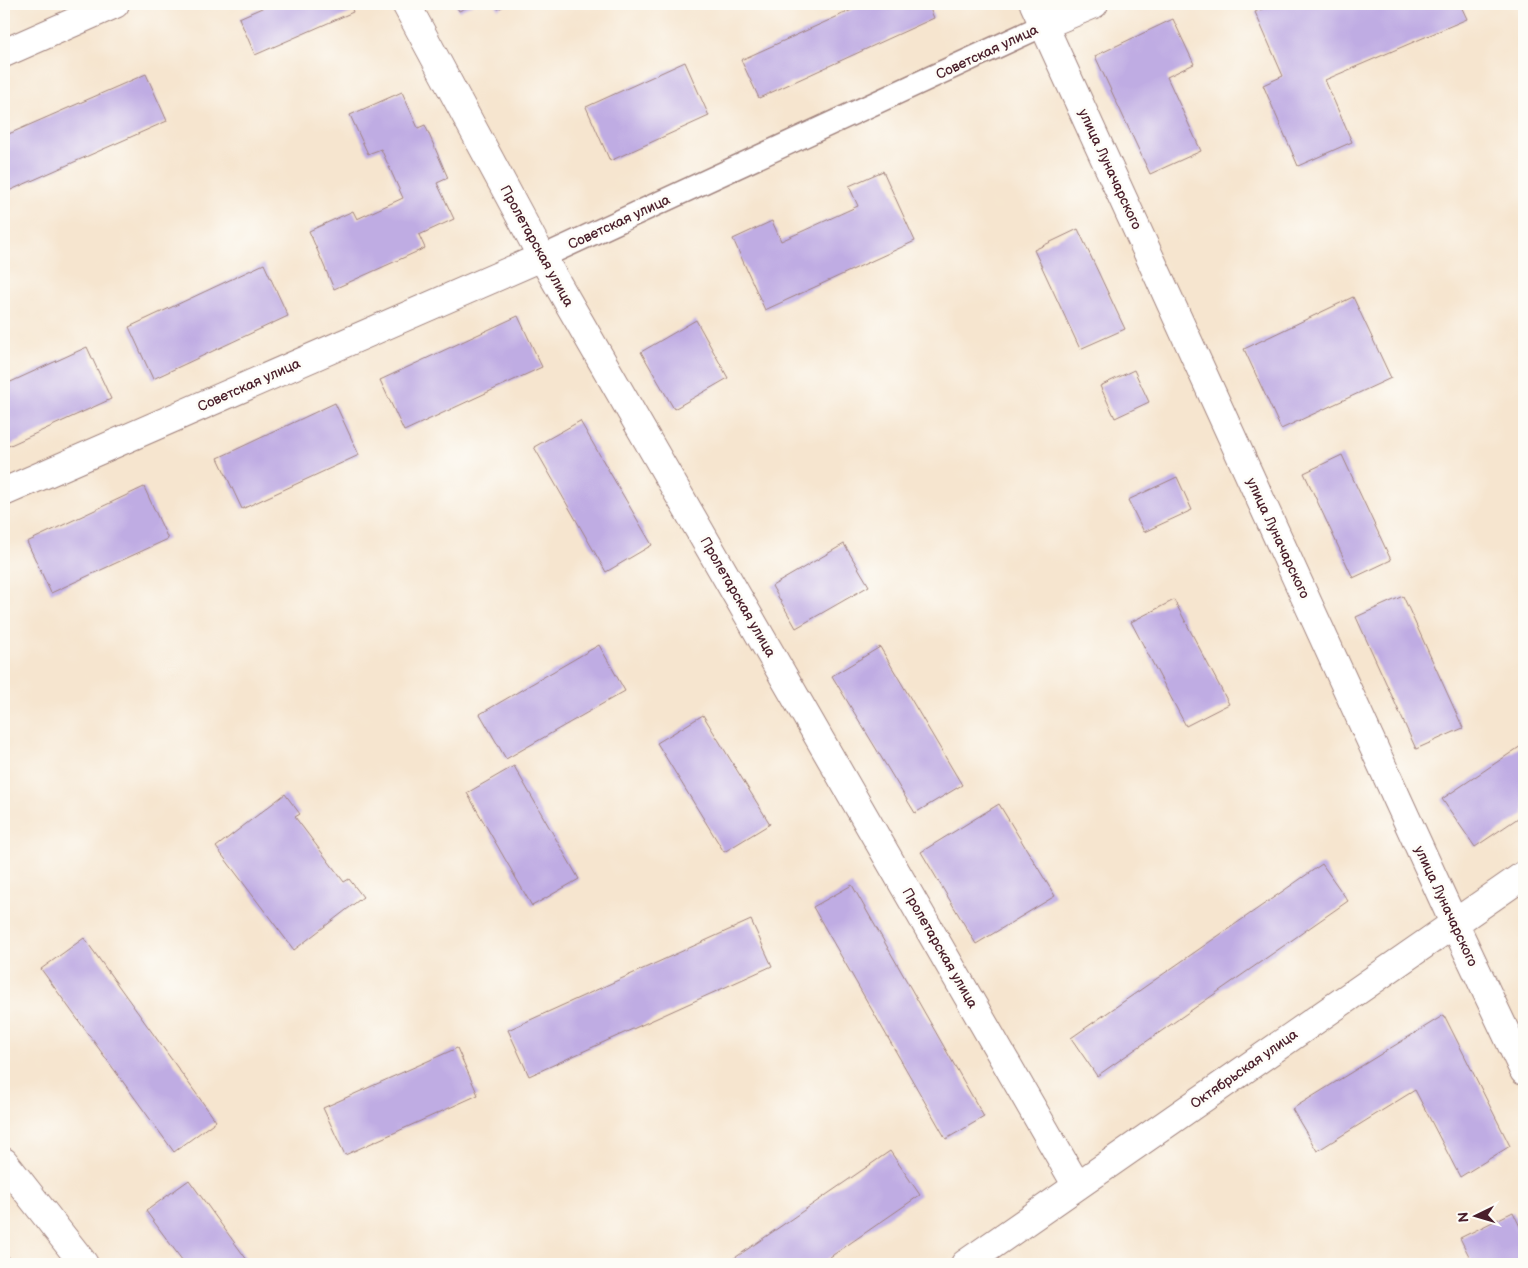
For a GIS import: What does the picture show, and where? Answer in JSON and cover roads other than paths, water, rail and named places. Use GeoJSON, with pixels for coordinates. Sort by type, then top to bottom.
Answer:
{"type":"FeatureCollection","features":[{"type":"Feature","properties":{"kind":"street"},"geometry":{"type":"LineString","coordinates":[[4,53],[115,4]]}},
{"type":"Feature","properties":{"kind":"street","name":"Пролетарская улица"},"geometry":{"type":"LineString","coordinates":[[406,4],[542,257],[1077,1186]]}},
{"type":"Feature","properties":{"kind":"street","name":"Советская улица"},"geometry":{"type":"LineString","coordinates":[[4,492],[542,257],[1039,15],[1094,4]]}},
{"type":"Feature","properties":{"kind":"street","name":"улица Луначарского"},"geometry":{"type":"LineString","coordinates":[[1039,15],[1454,923],[1524,1071]]}},
{"type":"Feature","properties":{"kind":"street","name":"Октябрьская улица"},"geometry":{"type":"LineString","coordinates":[[965,1264],[1524,875]]}},
{"type":"Feature","properties":{"kind":"street"},"geometry":{"type":"LineString","coordinates":[[4,1162],[84,1264]]}}]}
